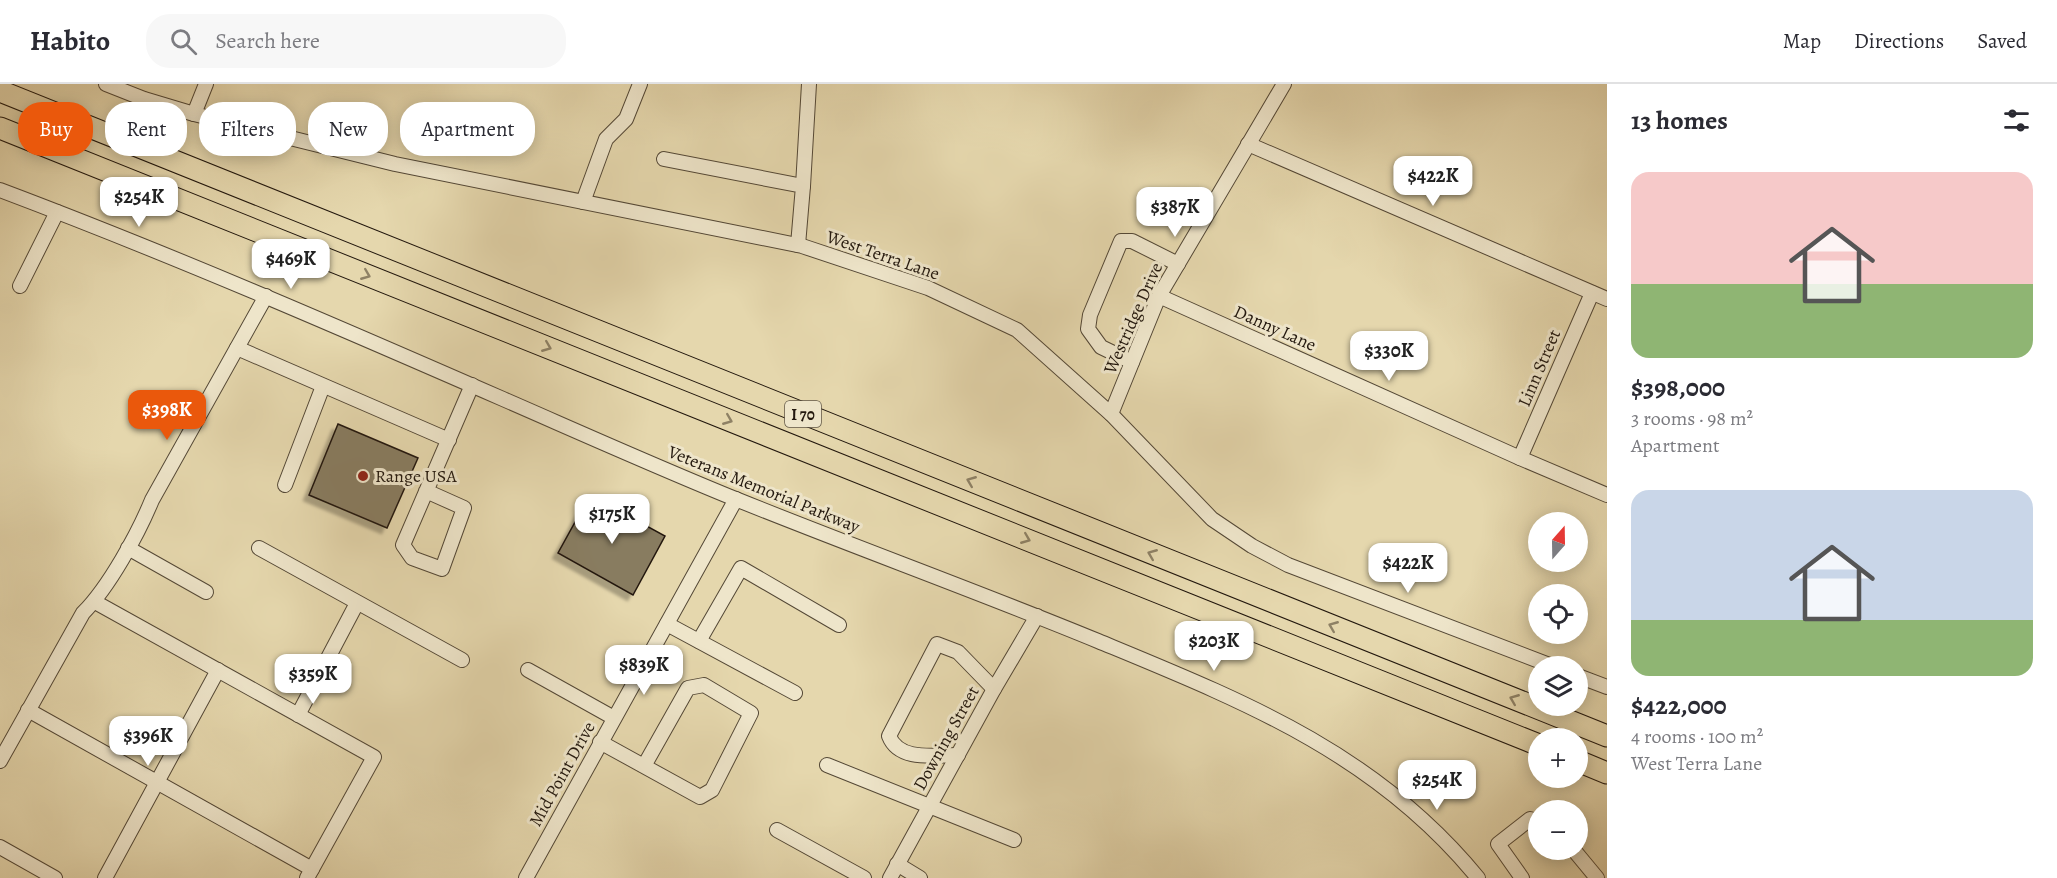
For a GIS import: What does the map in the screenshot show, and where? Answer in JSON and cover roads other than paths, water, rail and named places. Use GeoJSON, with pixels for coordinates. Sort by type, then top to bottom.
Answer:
{"type":"FeatureCollection","features":[{"type":"Feature","properties":{"kind":"highway","name":"I 70"},"geometry":{"type":"LineString","coordinates":[[0,91],[1607,736]]}},
{"type":"Feature","properties":{"kind":"highway","name":"I 70"},"geometry":{"type":"LineString","coordinates":[[0,128],[1528,742]]}},
{"type":"Feature","properties":{"kind":"highway"},"geometry":{"type":"LineString","coordinates":[[1588,765],[1607,773]]}},
{"type":"Feature","properties":{"kind":"street","name":"West Terra Lane"},"geometry":{"type":"LineString","coordinates":[[106,84],[144,99],[194,114],[395,164],[798,245],[928,288],[1017,330],[1111,414],[1212,519],[1252,546],[1288,565],[1528,657]]}},
{"type":"Feature","properties":{"kind":"street"},"geometry":{"type":"LineString","coordinates":[[194,114],[206,84]]}},
{"type":"Feature","properties":{"kind":"street"},"geometry":{"type":"LineString","coordinates":[[583,202],[606,139],[626,119],[640,84]]}},
{"type":"Feature","properties":{"kind":"street"},"geometry":{"type":"LineString","coordinates":[[798,245],[809,84]]}},
{"type":"Feature","properties":{"kind":"street","name":"Westridge Drive"},"geometry":{"type":"LineString","coordinates":[[1111,414],[1159,296],[1284,84]]}},
{"type":"Feature","properties":{"kind":"street"},"geometry":{"type":"LineString","coordinates":[[1248,144],[1607,299]]}},
{"type":"Feature","properties":{"kind":"street"},"geometry":{"type":"LineString","coordinates":[[663,159],[803,186]]}},
{"type":"Feature","properties":{"kind":"street","name":"Veterans Memorial Parkway"},"geometry":{"type":"LineString","coordinates":[[0,190],[266,296],[736,499],[1037,616],[1226,694],[1278,719],[1339,755],[1398,797],[1454,849],[1478,878]]}},
{"type":"Feature","properties":{"kind":"street"},"geometry":{"type":"LineString","coordinates":[[20,286],[57,213]]}},
{"type":"Feature","properties":{"kind":"street"},"geometry":{"type":"LineString","coordinates":[[1132,363],[1101,347],[1088,329],[1090,315],[1121,241],[1132,241],[1178,264]]}},
{"type":"Feature","properties":{"kind":"street","name":"Linn Street"},"geometry":{"type":"LineString","coordinates":[[1520,458],[1592,293]]}},
{"type":"Feature","properties":{"kind":"street"},"geometry":{"type":"LineString","coordinates":[[0,761],[83,613],[95,602],[128,548],[152,500],[266,296]]}},
{"type":"Feature","properties":{"kind":"street","name":"Danny Lane"},"geometry":{"type":"LineString","coordinates":[[1159,296],[1607,495]]}},
{"type":"Feature","properties":{"kind":"street"},"geometry":{"type":"LineString","coordinates":[[237,348],[449,440]]}},
{"type":"Feature","properties":{"kind":"street"},"geometry":{"type":"LineString","coordinates":[[285,485],[324,386]]}},
{"type":"Feature","properties":{"kind":"street"},"geometry":{"type":"LineString","coordinates":[[426,491],[464,508],[442,569],[412,558],[403,545],[426,491],[449,440],[472,386]]}},
{"type":"Feature","properties":{"kind":"street","name":"Mid Point Drive"},"geometry":{"type":"LineString","coordinates":[[526,878],[736,499]]}},
{"type":"Feature","properties":{"kind":"street"},"geometry":{"type":"LineString","coordinates":[[128,548],[206,592]]}},
{"type":"Feature","properties":{"kind":"street"},"geometry":{"type":"LineString","coordinates":[[259,548],[462,660]]}},
{"type":"Feature","properties":{"kind":"street"},"geometry":{"type":"LineString","coordinates":[[699,641],[741,568],[839,625]]}},
{"type":"Feature","properties":{"kind":"street"},"geometry":{"type":"LineString","coordinates":[[28,710],[157,782],[310,874],[374,757],[95,602]]}},
{"type":"Feature","properties":{"kind":"street"},"geometry":{"type":"LineString","coordinates":[[298,715],[357,603]]}},
{"type":"Feature","properties":{"kind":"street","name":"Downing Street"},"geometry":{"type":"LineString","coordinates":[[890,878],[1037,616]]}},
{"type":"Feature","properties":{"kind":"street"},"geometry":{"type":"LineString","coordinates":[[667,624],[795,693]]}},
{"type":"Feature","properties":{"kind":"street"},"geometry":{"type":"LineString","coordinates":[[958,755],[910,755],[891,743],[889,736],[937,644],[958,652],[994,689]]}},
{"type":"Feature","properties":{"kind":"street"},"geometry":{"type":"LineString","coordinates":[[528,669],[614,718]]}},
{"type":"Feature","properties":{"kind":"street"},"geometry":{"type":"LineString","coordinates":[[105,878],[218,670]]}},
{"type":"Feature","properties":{"kind":"street"},"geometry":{"type":"LineString","coordinates":[[1588,680],[1607,687]]}},
{"type":"Feature","properties":{"kind":"street"},"geometry":{"type":"LineString","coordinates":[[600,742],[700,798],[712,790],[752,713],[704,685],[688,688],[645,766]]}},
{"type":"Feature","properties":{"kind":"street"},"geometry":{"type":"LineString","coordinates":[[827,765],[1014,840]]}},
{"type":"Feature","properties":{"kind":"street"},"geometry":{"type":"LineString","coordinates":[[1522,878],[1498,844],[1528,821]]}},
{"type":"Feature","properties":{"kind":"street"},"geometry":{"type":"LineString","coordinates":[[777,830],[864,878]]}},
{"type":"Feature","properties":{"kind":"street"},"geometry":{"type":"LineString","coordinates":[[0,847],[56,878]]}},
{"type":"Feature","properties":{"kind":"street"},"geometry":{"type":"LineString","coordinates":[[1582,860],[1597,878]]}},
{"type":"Feature","properties":{"kind":"street"},"geometry":{"type":"LineString","coordinates":[[897,864],[920,878]]}},
{"type":"Feature","properties":{"kind":"place","name":"Range USA"},"geometry":{"type":"Point","coordinates":[363,476]}}]}
